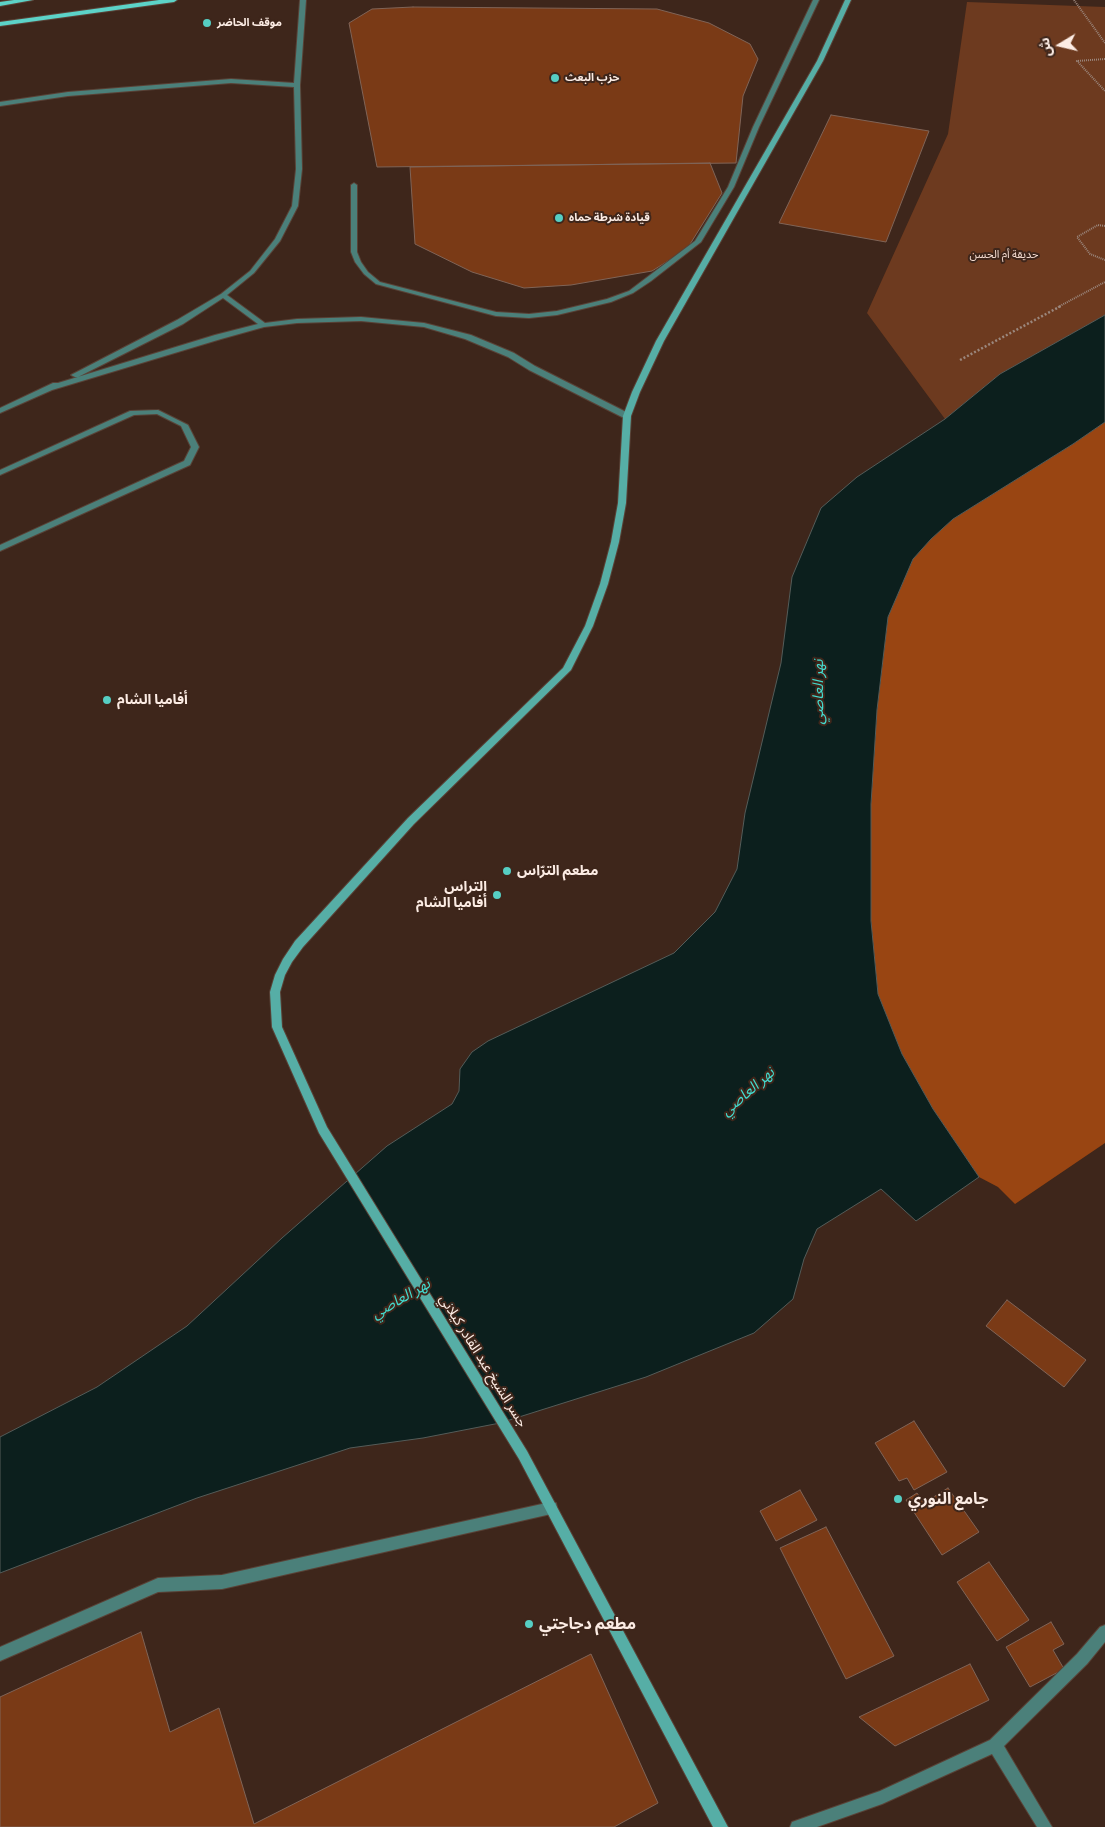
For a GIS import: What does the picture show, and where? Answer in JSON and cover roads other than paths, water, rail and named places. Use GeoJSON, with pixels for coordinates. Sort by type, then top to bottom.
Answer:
{"type":"FeatureCollection","features":[{"type":"Feature","properties":{"kind":"main road"},"geometry":{"type":"LineString","coordinates":[[0,4],[30,0]]}},
{"type":"Feature","properties":{"kind":"main road"},"geometry":{"type":"LineString","coordinates":[[0,24],[174,0]]}},
{"type":"Feature","properties":{"kind":"main road","name":"جسر الشيخ عبد القادر كيلاني"},"geometry":{"type":"LineString","coordinates":[[721,1827],[523,1455],[323,1130],[277,1027],[275,992],[280,975],[288,959],[299,944],[411,821],[567,670],[588,626],[604,584],[615,542],[622,503],[627,416],[636,392],[660,341],[820,61],[848,0]]}},
{"type":"Feature","properties":{"kind":"street"},"geometry":{"type":"LineString","coordinates":[[0,411],[50,388],[180,322],[223,295],[252,272],[278,240],[295,206],[299,169],[296,85],[304,0]]}},
{"type":"Feature","properties":{"kind":"street"},"geometry":{"type":"LineString","coordinates":[[354,185],[354,252],[366,273],[378,283],[496,314],[529,316],[557,313],[609,301],[631,292],[698,242],[731,187],[756,127],[816,0]]}},
{"type":"Feature","properties":{"kind":"street"},"geometry":{"type":"LineString","coordinates":[[0,104],[68,94],[231,81],[296,85]]}},
{"type":"Feature","properties":{"kind":"street"},"geometry":{"type":"LineString","coordinates":[[223,295],[264,325]]}},
{"type":"Feature","properties":{"kind":"street"},"geometry":{"type":"LineString","coordinates":[[50,388],[264,325],[320,319],[361,319],[424,325],[468,336],[512,355],[548,376],[627,416]]}},
{"type":"Feature","properties":{"kind":"street"},"geometry":{"type":"LineString","coordinates":[[0,473],[133,412],[158,412],[184,425],[195,447],[186,463],[3,547],[0,538]]}},
{"type":"Feature","properties":{"kind":"street"},"geometry":{"type":"LineString","coordinates":[[0,1654],[158,1585],[222,1582],[551,1508]]}},
{"type":"Feature","properties":{"kind":"street"},"geometry":{"type":"LineString","coordinates":[[797,1827],[882,1797],[995,1745],[1082,1659],[1105,1632]]}},
{"type":"Feature","properties":{"kind":"street"},"geometry":{"type":"LineString","coordinates":[[995,1745],[1045,1827]]}},
{"type":"Feature","properties":{"kind":"water","name":"نهر العاصي"},"geometry":{"type":"Polygon","coordinates":[[[1105,315],[1105,422],[953,519],[913,559],[888,617],[877,710],[871,804],[871,921],[878,994],[902,1054],[933,1109],[979,1177],[916,1221],[881,1189],[817,1229],[804,1259],[793,1299],[754,1333],[646,1377],[500,1423],[423,1438],[350,1448],[197,1498],[0,1573],[0,1437],[97,1387],[187,1326],[282,1238],[387,1146],[452,1104],[459,1091],[460,1069],[472,1052],[488,1041],[674,953],[715,912],[737,869],[745,813],[781,663],[792,577],[821,508],[857,477],[945,419],[1000,374],[1105,315]]]}},
{"type":"Feature","properties":{"kind":"place","name":"موقف الحاضر"},"geometry":{"type":"Point","coordinates":[207,23]}},
{"type":"Feature","properties":{"kind":"place","name":"حزب البعث"},"geometry":{"type":"Point","coordinates":[555,78]}},
{"type":"Feature","properties":{"kind":"place","name":"قيادة شرطة حماه"},"geometry":{"type":"Point","coordinates":[559,218]}},
{"type":"Feature","properties":{"kind":"place","name":"أفاميا الشام"},"geometry":{"type":"Point","coordinates":[107,700]}},
{"type":"Feature","properties":{"kind":"place","name":"مطعم الترّاس"},"geometry":{"type":"Point","coordinates":[507,871]}},
{"type":"Feature","properties":{"kind":"place","name":"التراس أفاميا الشام"},"geometry":{"type":"Point","coordinates":[497,895]}},
{"type":"Feature","properties":{"kind":"place","name":"جامع النوري"},"geometry":{"type":"Point","coordinates":[898,1499]}},
{"type":"Feature","properties":{"kind":"place","name":"مطعم دجاجتي"},"geometry":{"type":"Point","coordinates":[529,1624]}},
{"type":"Feature","properties":{"kind":"park label","name":"حديقة أم الحسن"},"geometry":{"type":"Point","coordinates":[1004,255]}}]}
